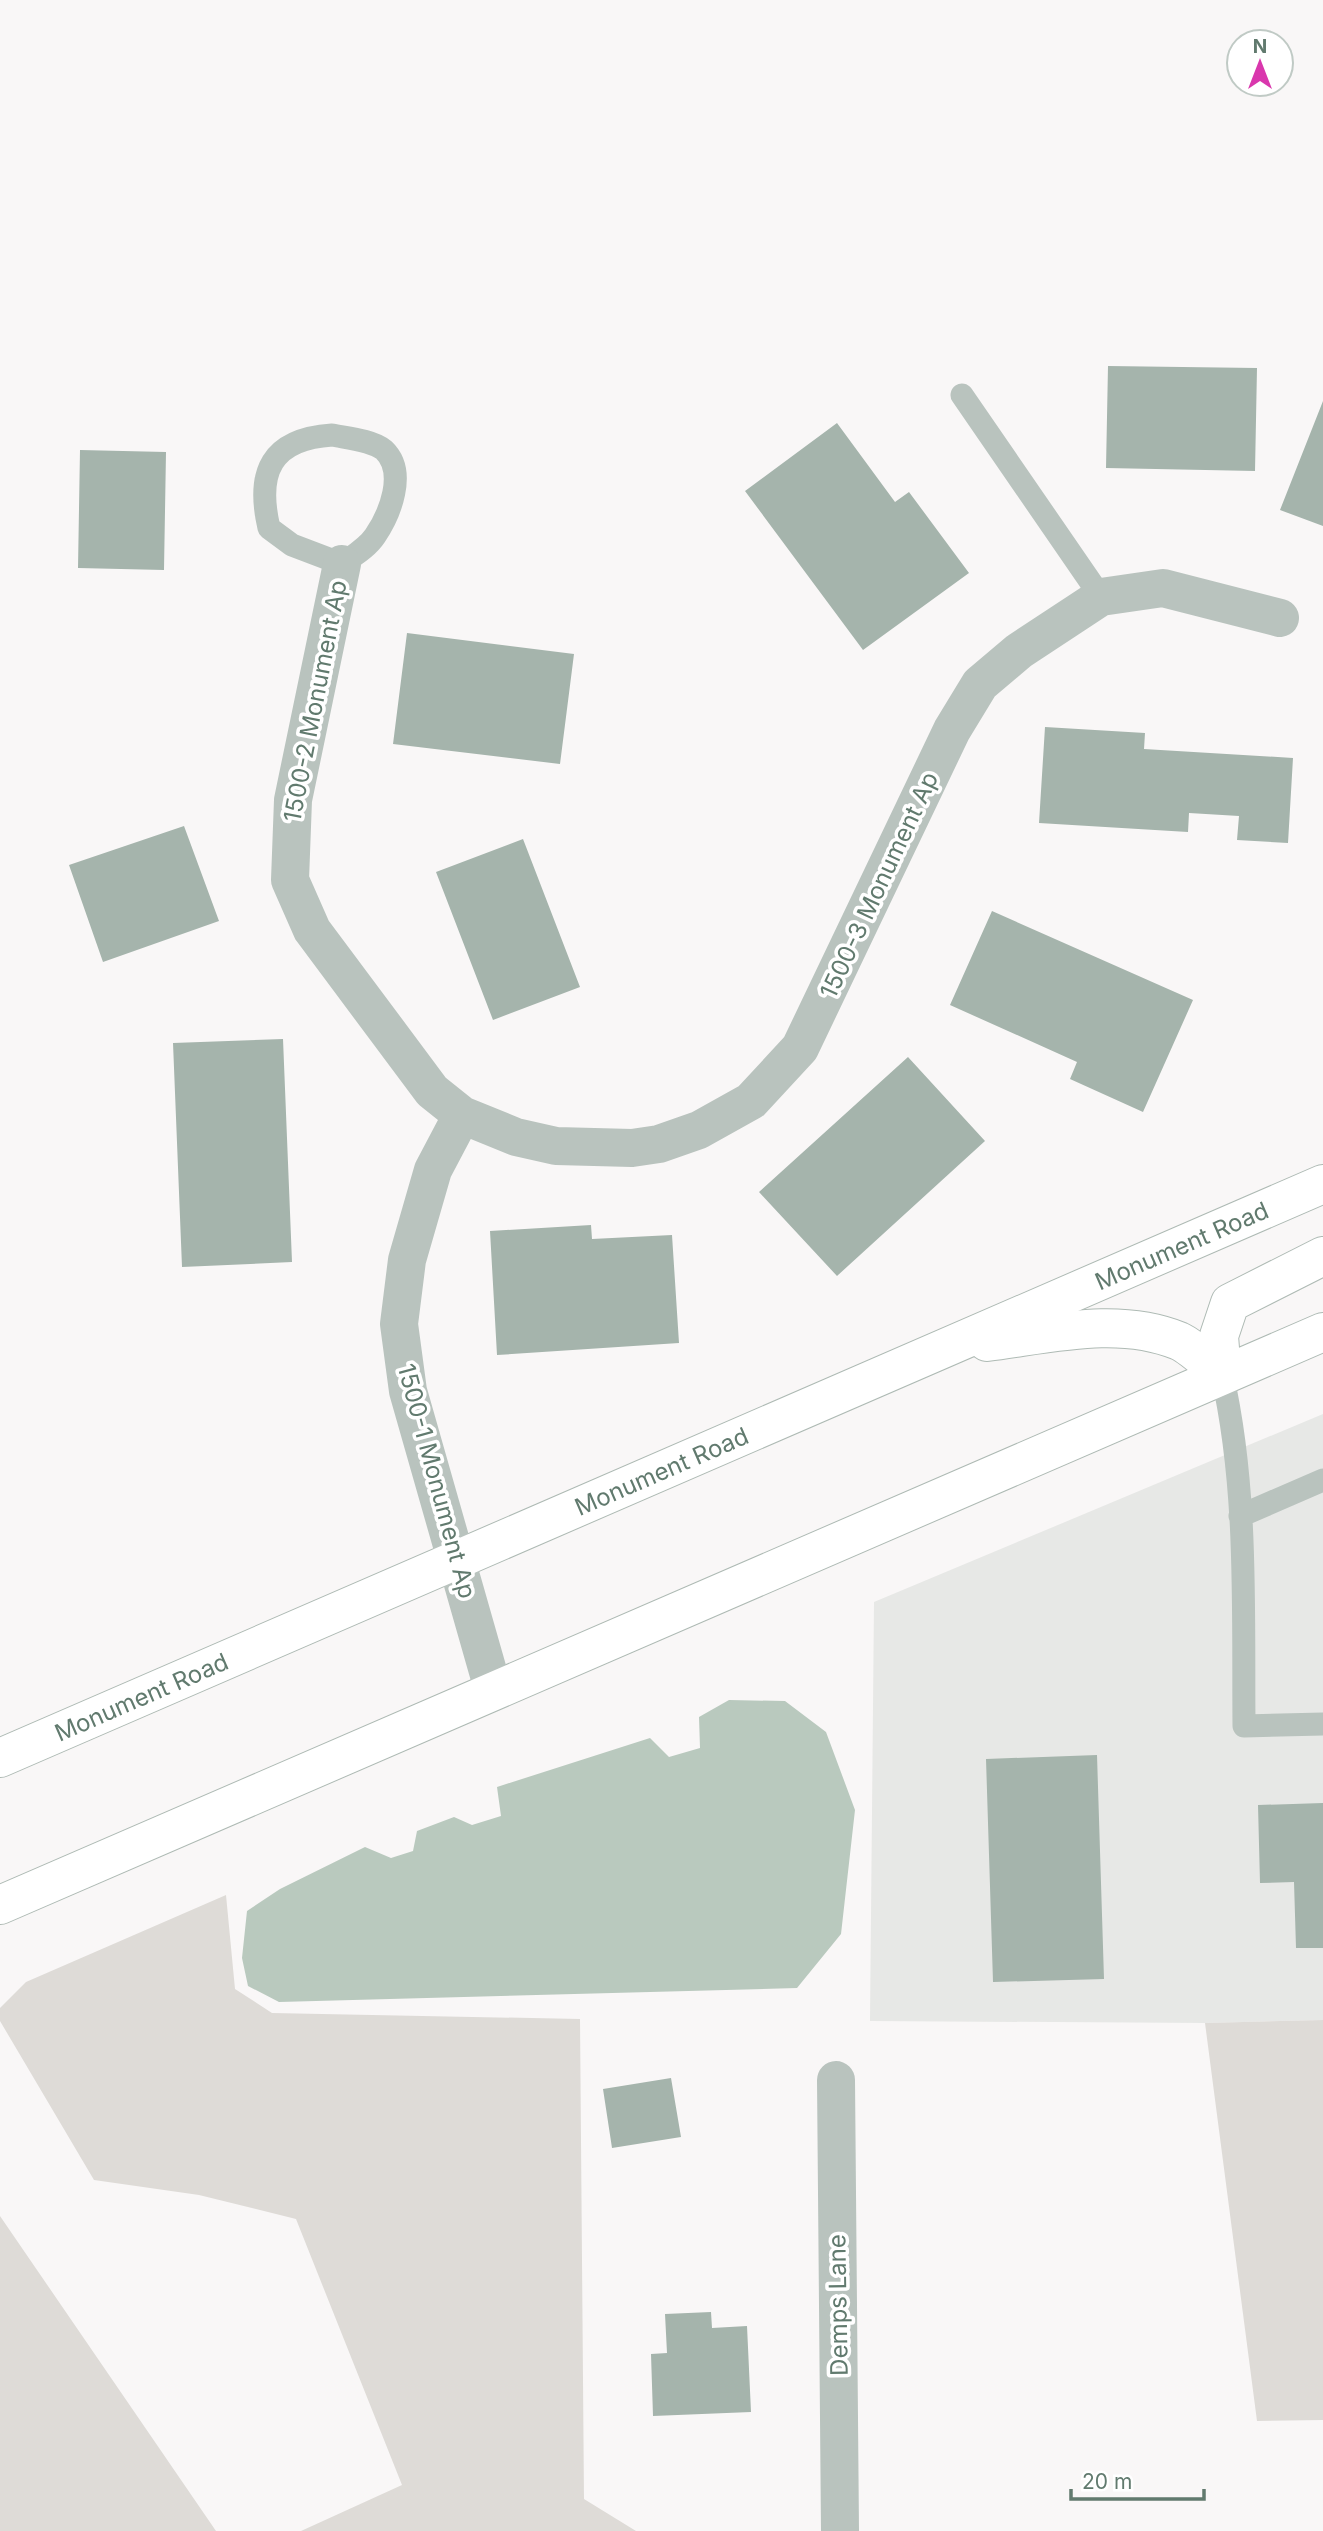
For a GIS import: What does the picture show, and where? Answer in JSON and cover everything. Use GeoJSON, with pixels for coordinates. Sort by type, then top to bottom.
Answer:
{"type":"FeatureCollection","features":[{"type":"Feature","properties":{"kind":"main road","name":"Monument Road"},"geometry":{"type":"LineString","coordinates":[[0,1758],[1323,1184]]}},
{"type":"Feature","properties":{"kind":"main road"},"geometry":{"type":"LineString","coordinates":[[1222,1374],[1219,1336],[1230,1303],[1323,1256]]}},
{"type":"Feature","properties":{"kind":"main road"},"geometry":{"type":"LineString","coordinates":[[941,1348],[1084,1329],[1135,1328],[1182,1342],[1222,1374]]}},
{"type":"Feature","properties":{"kind":"main road"},"geometry":{"type":"LineString","coordinates":[[0,1905],[493,1689],[1323,1332]]}},
{"type":"Feature","properties":{"kind":"street","name":"1500-2 Monument Ap"},"geometry":{"type":"LineString","coordinates":[[342,564],[293,800],[290,880],[312,930],[432,1091],[462,1115]]}},
{"type":"Feature","properties":{"kind":"street","name":"1500-3 Monument Ap"},"geometry":{"type":"LineString","coordinates":[[462,1115],[516,1137],[556,1146],[632,1148],[659,1144],[699,1129],[751,1101],[800,1048],[952,730],[980,684],[1019,651],[1101,597],[1163,588],[1280,618]]}},
{"type":"Feature","properties":{"kind":"street","name":"1500-1 Monument Ap"},"geometry":{"type":"LineString","coordinates":[[462,1115],[432,1170],[407,1260],[399,1324],[408,1391],[493,1689]]}},
{"type":"Feature","properties":{"kind":"street","name":"Demps Lane"},"geometry":{"type":"LineString","coordinates":[[836,2080],[840,2531]]}},
{"type":"Feature","properties":{"kind":"lane"},"geometry":{"type":"LineString","coordinates":[[962,395],[1101,597]]}},
{"type":"Feature","properties":{"kind":"lane"},"geometry":{"type":"LineString","coordinates":[[332,435],[358,440],[383,449],[393,465],[393,500],[375,537],[342,564],[292,545],[269,528],[262,501],[267,469],[286,446],[306,437],[332,435]]}},
{"type":"Feature","properties":{"kind":"lane"},"geometry":{"type":"LineString","coordinates":[[1222,1374],[1233,1422],[1240,1516],[1244,1726],[1323,1724]]}},
{"type":"Feature","properties":{"kind":"lane"},"geometry":{"type":"LineString","coordinates":[[1240,1516],[1323,1480]]}},
{"type":"Feature","properties":{"kind":"shaded area"},"geometry":{"type":"Polygon","coordinates":[[[1323,1414],[1323,2020],[1205,2023],[870,2021],[874,1602],[1323,1414]]]}},
{"type":"Feature","properties":{"kind":"shaded area"},"geometry":{"type":"Polygon","coordinates":[[[729,1700],[785,1701],[826,1732],[855,1810],[841,1934],[797,1988],[279,2002],[248,1986],[242,1958],[247,1911],[280,1889],[365,1847],[391,1858],[413,1851],[417,1831],[454,1817],[472,1825],[501,1816],[497,1787],[650,1738],[669,1757],[700,1748],[699,1717],[729,1700]]]}},
{"type":"Feature","properties":{"kind":"shaded area"},"geometry":{"type":"Polygon","coordinates":[[[226,1895],[235,1989],[272,2013],[580,2019],[584,2499],[636,2531],[301,2531],[402,2485],[296,2219],[199,2195],[94,2180],[0,2021],[0,2008],[26,1982],[226,1895]]]}},
{"type":"Feature","properties":{"kind":"shaded area"},"geometry":{"type":"Polygon","coordinates":[[[1323,2020],[1323,2420],[1257,2421],[1205,2023],[1323,2020]]]}},
{"type":"Feature","properties":{"kind":"shaded area"},"geometry":{"type":"Polygon","coordinates":[[[0,2216],[216,2531],[0,2531],[0,2216]]]}},
{"type":"Feature","properties":{"kind":"building"},"geometry":{"type":"Polygon","coordinates":[[[1108,366],[1257,368],[1255,471],[1106,468],[1108,366]]]}},
{"type":"Feature","properties":{"kind":"building"},"geometry":{"type":"Polygon","coordinates":[[[1323,401],[1323,526],[1280,510],[1323,401]]]}},
{"type":"Feature","properties":{"kind":"building"},"geometry":{"type":"Polygon","coordinates":[[[837,423],[895,502],[909,492],[969,573],[863,650],[745,491],[837,423]]]}},
{"type":"Feature","properties":{"kind":"building"},"geometry":{"type":"Polygon","coordinates":[[[80,450],[166,452],[164,570],[78,568],[80,450]]]}},
{"type":"Feature","properties":{"kind":"building"},"geometry":{"type":"Polygon","coordinates":[[[407,633],[574,654],[560,764],[393,744],[407,633]]]}},
{"type":"Feature","properties":{"kind":"building"},"geometry":{"type":"Polygon","coordinates":[[[1045,727],[1145,733],[1144,749],[1293,758],[1288,843],[1237,840],[1239,816],[1189,813],[1188,832],[1039,823],[1045,727]]]}},
{"type":"Feature","properties":{"kind":"building"},"geometry":{"type":"Polygon","coordinates":[[[184,826],[219,921],[103,962],[69,865],[184,826]]]}},
{"type":"Feature","properties":{"kind":"building"},"geometry":{"type":"Polygon","coordinates":[[[523,839],[580,987],[493,1020],[436,872],[523,839]]]}},
{"type":"Feature","properties":{"kind":"building"},"geometry":{"type":"Polygon","coordinates":[[[992,911],[1193,1000],[1143,1112],[1070,1079],[1077,1062],[950,1005],[992,911]]]}},
{"type":"Feature","properties":{"kind":"building"},"geometry":{"type":"Polygon","coordinates":[[[283,1039],[292,1262],[182,1267],[173,1043],[283,1039]]]}},
{"type":"Feature","properties":{"kind":"building"},"geometry":{"type":"Polygon","coordinates":[[[908,1057],[985,1141],[837,1276],[759,1192],[908,1057]]]}},
{"type":"Feature","properties":{"kind":"building"},"geometry":{"type":"Polygon","coordinates":[[[591,1225],[592,1239],[672,1235],[679,1343],[497,1355],[490,1231],[591,1225]]]}},
{"type":"Feature","properties":{"kind":"building"},"geometry":{"type":"Polygon","coordinates":[[[1097,1755],[1104,1979],[993,1982],[986,1759],[1097,1755]]]}},
{"type":"Feature","properties":{"kind":"building"},"geometry":{"type":"Polygon","coordinates":[[[1323,1803],[1323,1948],[1296,1948],[1294,1882],[1260,1883],[1258,1805],[1323,1803]]]}},
{"type":"Feature","properties":{"kind":"building"},"geometry":{"type":"Polygon","coordinates":[[[671,2078],[681,2137],[612,2148],[603,2089],[671,2078]]]}},
{"type":"Feature","properties":{"kind":"building"},"geometry":{"type":"Polygon","coordinates":[[[711,2312],[712,2328],[747,2326],[751,2412],[653,2416],[651,2354],[667,2353],[665,2314],[711,2312]]]}}]}
